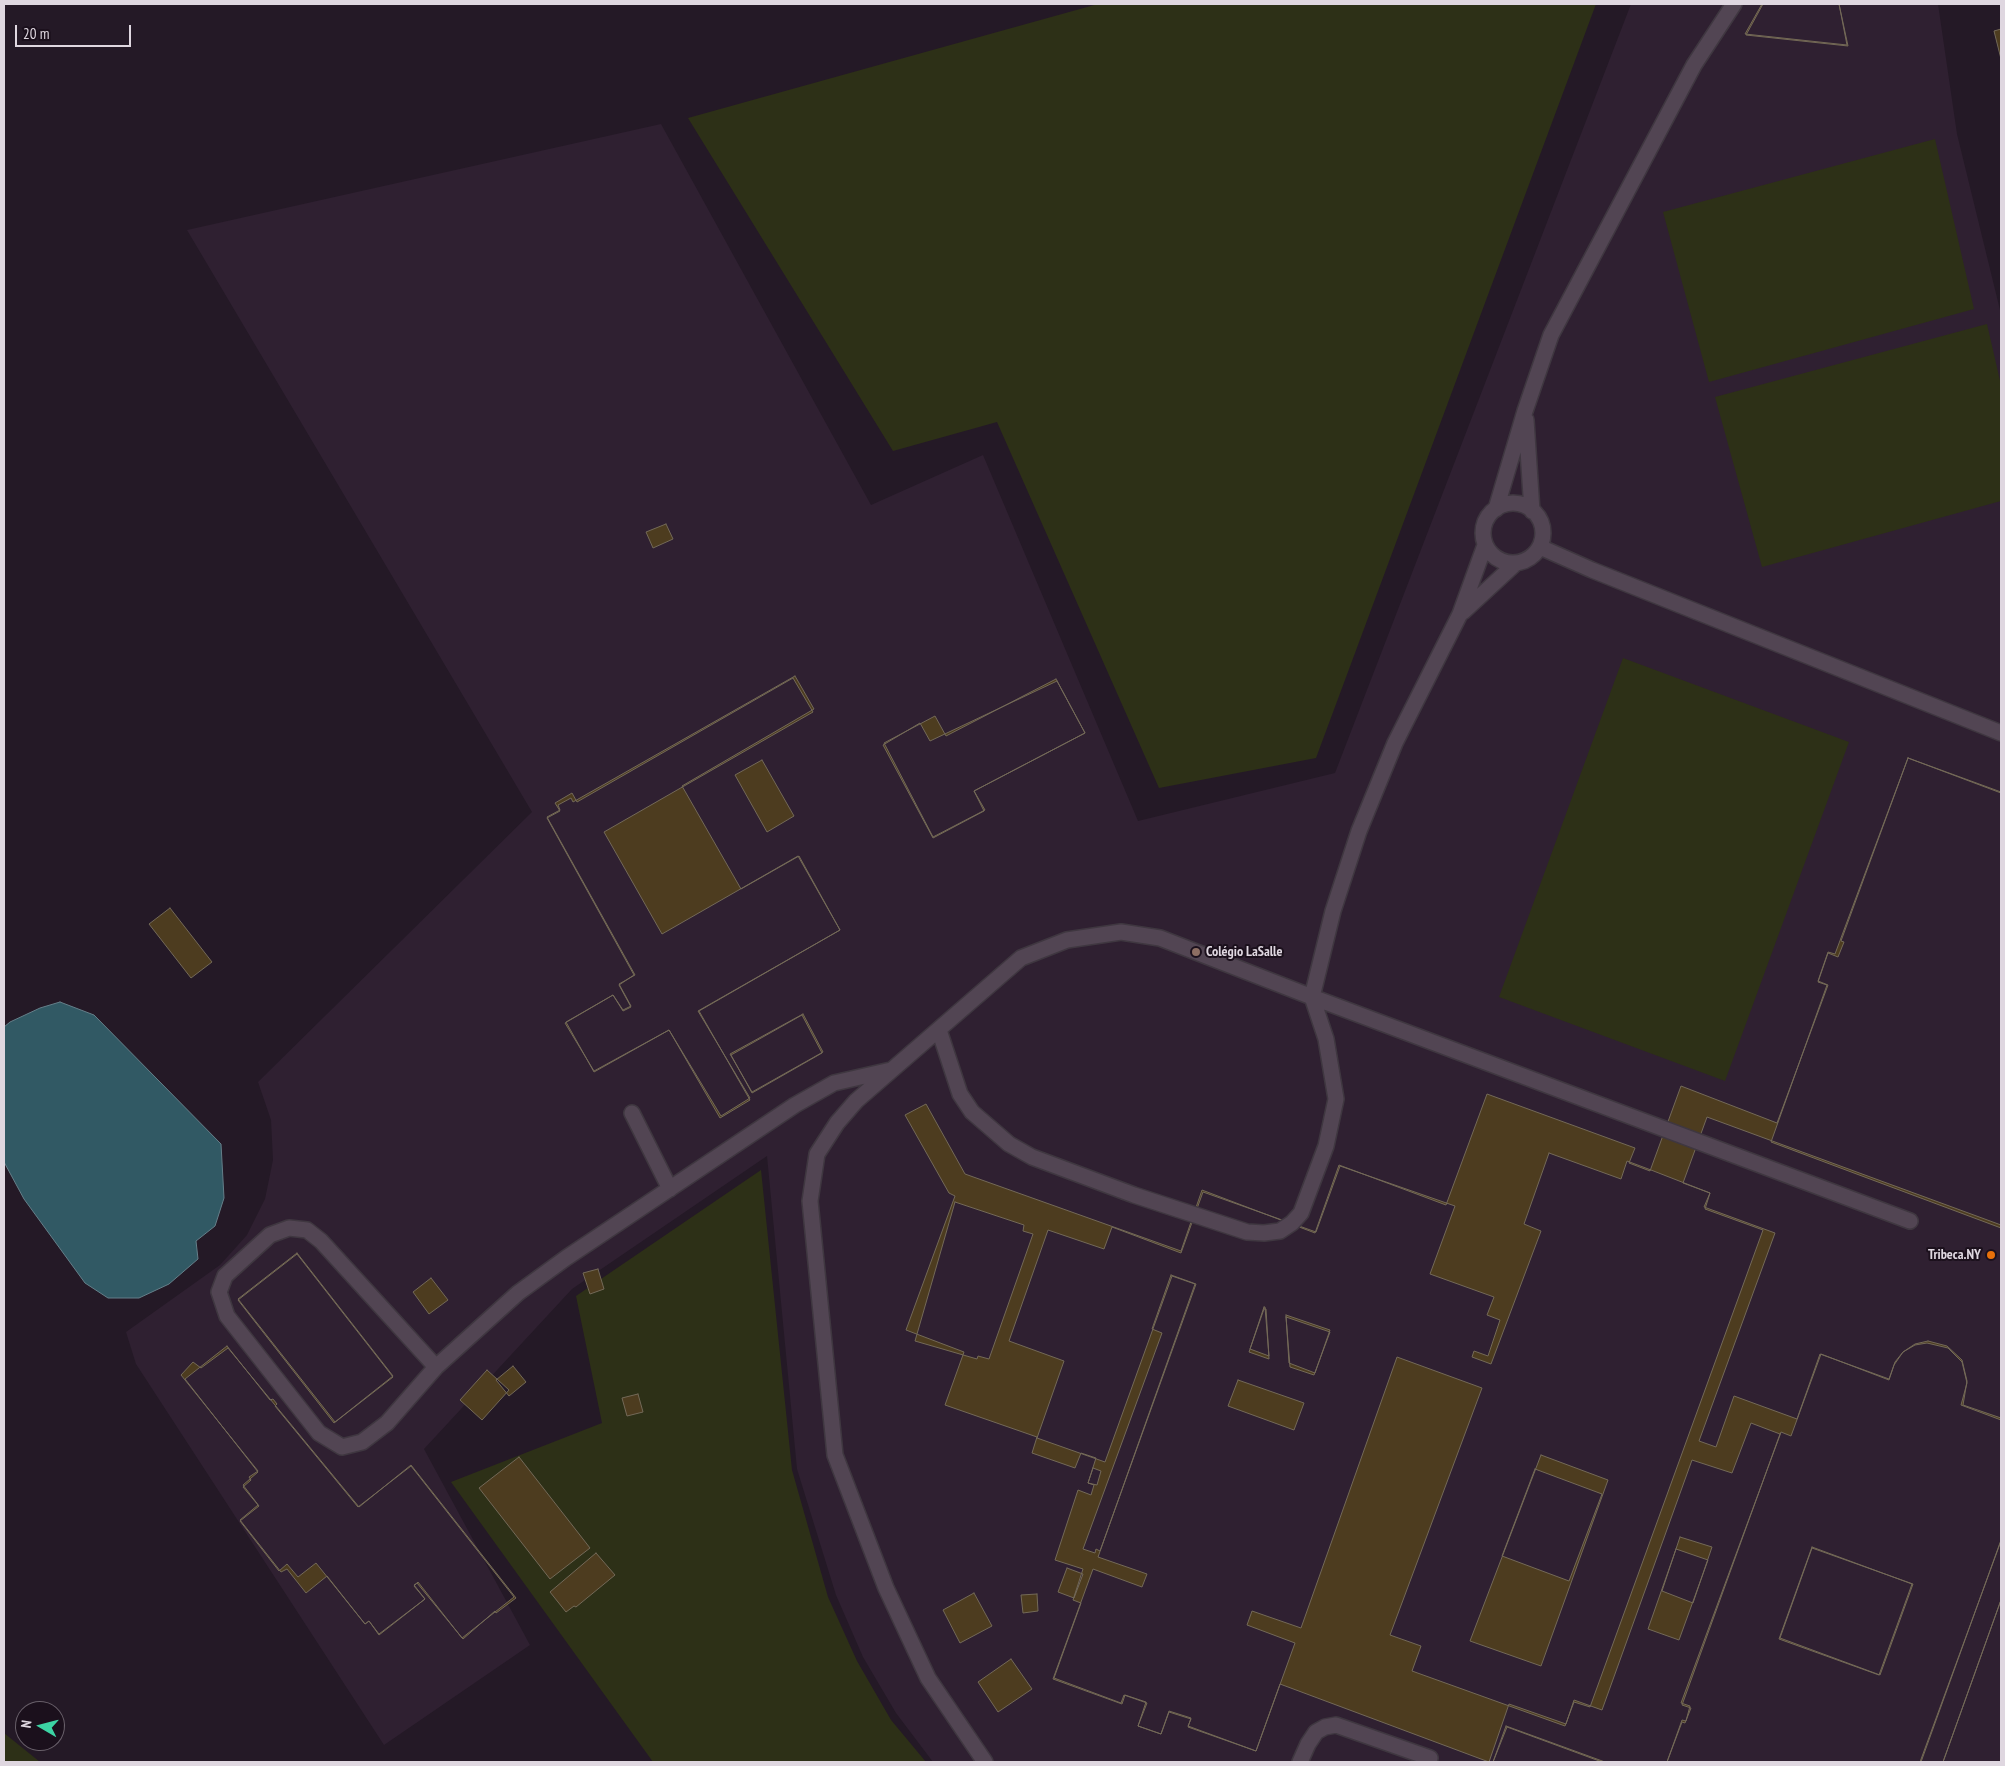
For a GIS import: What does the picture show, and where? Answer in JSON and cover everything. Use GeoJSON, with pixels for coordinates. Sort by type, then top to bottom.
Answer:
{"type":"FeatureCollection","features":[{"type":"Feature","properties":{"kind":"lane"},"geometry":{"type":"LineString","coordinates":[[1515,564],[1500,561],[1488,551],[1483,536],[1486,521],[1496,509],[1525,411],[1551,335],[1694,65],[1734,4]]}},
{"type":"Feature","properties":{"kind":"lane"},"geometry":{"type":"LineString","coordinates":[[1525,411],[1532,511]]}},
{"type":"Feature","properties":{"kind":"lane"},"geometry":{"type":"LineString","coordinates":[[1460,614],[1515,564],[1530,558],[1540,547],[1543,531],[1538,516],[1525,506],[1510,503],[1496,509]]}},
{"type":"Feature","properties":{"kind":"lane"},"geometry":{"type":"LineString","coordinates":[[939,1030],[960,1094],[972,1112],[1009,1144],[1032,1156],[1134,1195],[1247,1232],[1264,1233],[1280,1231],[1301,1213],[1326,1146],[1336,1099],[1326,1039],[1312,997],[1333,910],[1359,831],[1395,743],[1460,614],[1485,545]]}},
{"type":"Feature","properties":{"kind":"lane"},"geometry":{"type":"LineString","coordinates":[[1540,547],[1592,570],[2001,733]]}},
{"type":"Feature","properties":{"kind":"lane"},"geometry":{"type":"LineString","coordinates":[[985,1762],[928,1678],[886,1588],[834,1455],[810,1201],[817,1154],[837,1123],[856,1101],[1021,958],[1067,940],[1122,932],[1160,938],[1312,997],[1910,1221]]}},
{"type":"Feature","properties":{"kind":"lane"},"geometry":{"type":"LineString","coordinates":[[436,1367],[322,1241],[307,1230],[289,1228],[270,1234],[224,1276],[219,1292],[227,1316],[319,1433],[342,1447],[362,1442],[387,1424],[436,1367],[518,1293],[795,1105],[834,1083],[892,1070]]}},
{"type":"Feature","properties":{"kind":"lane"},"geometry":{"type":"LineString","coordinates":[[632,1113],[670,1189]]}},
{"type":"Feature","properties":{"kind":"lane"},"geometry":{"type":"LineString","coordinates":[[1300,1762],[1316,1732],[1325,1726],[1336,1725],[1430,1758]]}},
{"type":"Feature","properties":{"kind":"shaded area","name":"Colégio LaSalle"},"geometry":{"type":"Polygon","coordinates":[[[1631,4],[1938,4],[1957,134],[2001,314],[2001,1762],[933,1762],[896,1713],[863,1657],[836,1595],[797,1469],[767,1156],[572,1289],[424,1449],[530,1645],[384,1745],[136,1364],[126,1332],[220,1265],[247,1235],[265,1199],[273,1160],[271,1120],[258,1082],[532,812],[187,230],[661,124],[871,505],[983,455],[1138,821],[1335,773],[1631,4]]]}},
{"type":"Feature","properties":{"kind":"green space"},"geometry":{"type":"Polygon","coordinates":[[[1098,4],[1596,4],[1316,758],[1159,788],[997,422],[893,451],[688,118],[1098,4]]]}},
{"type":"Feature","properties":{"kind":"green space"},"geometry":{"type":"Polygon","coordinates":[[[1935,139],[1974,309],[1709,382],[1663,212],[1935,139]]]}},
{"type":"Feature","properties":{"kind":"green space"},"geometry":{"type":"Polygon","coordinates":[[[1987,324],[2001,385],[2001,501],[1762,567],[1715,397],[1987,324]]]}},
{"type":"Feature","properties":{"kind":"green space"},"geometry":{"type":"Polygon","coordinates":[[[1623,658],[1849,742],[1725,1081],[1499,997],[1623,658]]]}},
{"type":"Feature","properties":{"kind":"green space"},"geometry":{"type":"Polygon","coordinates":[[[761,1170],[792,1470],[828,1597],[857,1661],[891,1720],[926,1762],[653,1762],[451,1482],[602,1423],[576,1296],[761,1170]]]}},
{"type":"Feature","properties":{"kind":"green space"},"geometry":{"type":"Polygon","coordinates":[[[4,1733],[15,1742],[15,1751],[26,1751],[40,1762],[4,1762],[4,1733]]]}},
{"type":"Feature","properties":{"kind":"water"},"geometry":{"type":"Polygon","coordinates":[[[60,1002],[94,1015],[221,1144],[224,1198],[215,1226],[196,1241],[198,1259],[169,1284],[139,1298],[108,1298],[85,1283],[24,1199],[4,1162],[4,1027],[10,1022],[40,1008],[60,1002]]]}},
{"type":"Feature","properties":{"kind":"building"},"geometry":{"type":"Polygon","coordinates":[[[1762,4],[1839,4],[1847,45],[1745,34],[1762,4]]]}},
{"type":"Feature","properties":{"kind":"building"},"geometry":{"type":"Polygon","coordinates":[[[1763,4],[1839,4],[1848,46],[1746,35],[1763,4]]]}},
{"type":"Feature","properties":{"kind":"building"},"geometry":{"type":"Polygon","coordinates":[[[2001,29],[2001,59],[1994,31],[2001,29]]]}},
{"type":"Feature","properties":{"kind":"building"},"geometry":{"type":"Polygon","coordinates":[[[666,524],[673,539],[653,548],[646,532],[666,524]]]}},
{"type":"Feature","properties":{"kind":"building"},"geometry":{"type":"Polygon","coordinates":[[[795,676],[814,709],[682,786],[741,889],[799,856],[840,930],[698,1011],[750,1098],[721,1116],[669,1030],[594,1071],[565,1023],[613,995],[623,1010],[631,1006],[619,984],[635,975],[547,817],[560,810],[558,805],[571,798],[573,802],[795,676]]]}},
{"type":"Feature","properties":{"kind":"building"},"geometry":{"type":"Polygon","coordinates":[[[793,678],[813,712],[604,832],[662,934],[798,856],[840,930],[699,1011],[750,1100],[720,1118],[669,1030],[594,1072],[566,1022],[613,995],[623,1011],[631,1007],[619,985],[634,975],[547,818],[560,811],[555,803],[572,793],[577,802],[793,678]]]}},
{"type":"Feature","properties":{"kind":"building"},"geometry":{"type":"Polygon","coordinates":[[[1056,679],[1085,733],[974,791],[985,810],[933,837],[884,743],[935,716],[946,736],[1056,679]]]}},
{"type":"Feature","properties":{"kind":"building"},"geometry":{"type":"Polygon","coordinates":[[[1057,681],[1085,733],[974,791],[984,811],[933,838],[883,745],[920,723],[930,741],[1057,681]]]}},
{"type":"Feature","properties":{"kind":"building"},"geometry":{"type":"Polygon","coordinates":[[[1908,758],[2001,793],[2001,1225],[1707,1117],[1683,1183],[1710,1193],[1704,1207],[1775,1233],[1699,1441],[1716,1447],[1734,1396],[1797,1419],[1820,1354],[1889,1379],[1895,1362],[1903,1352],[1915,1345],[1927,1343],[1948,1348],[1962,1362],[1967,1383],[1961,1405],[2001,1420],[2001,1540],[1921,1762],[1667,1762],[1682,1722],[1685,1723],[1691,1708],[1682,1705],[1780,1434],[1751,1423],[1732,1473],[1692,1460],[1602,1710],[1574,1700],[1566,1724],[1509,1704],[1489,1762],[1280,1684],[1256,1751],[1188,1727],[1191,1718],[1169,1711],[1161,1734],[1138,1726],[1147,1703],[1124,1695],[1121,1703],[1054,1678],[1081,1603],[1073,1600],[1083,1569],[1055,1560],[1078,1490],[1091,1495],[1094,1485],[1088,1483],[1096,1458],[1081,1453],[1075,1468],[1032,1453],[1037,1437],[945,1405],[964,1352],[906,1330],[955,1196],[949,1193],[905,1115],[926,1104],[965,1174],[1181,1251],[1202,1190],[1315,1233],[1339,1165],[1446,1205],[1487,1094],[1635,1148],[1629,1163],[1650,1171],[1681,1086],[1777,1123],[1828,985],[1818,981],[1828,952],[1835,954],[1908,758]],[[1171,1275],[1152,1329],[1162,1333],[1083,1549],[1095,1553],[1096,1549],[1100,1551],[1196,1284],[1171,1275]],[[1264,1307],[1250,1349],[1269,1356],[1265,1307],[1264,1307]],[[1286,1315],[1289,1363],[1315,1373],[1330,1330],[1286,1315]],[[1535,1469],[1502,1556],[1569,1581],[1602,1494],[1535,1469]],[[1812,1547],[1779,1639],[1879,1675],[1912,1584],[1812,1547]]]}},
{"type":"Feature","properties":{"kind":"building"},"geometry":{"type":"Polygon","coordinates":[[[1908,758],[2001,792],[2001,1228],[1771,1142],[1827,985],[1818,982],[1828,953],[1838,957],[1844,942],[1841,941],[1908,758]]]}},
{"type":"Feature","properties":{"kind":"building"},"geometry":{"type":"Polygon","coordinates":[[[762,760],[794,816],[767,832],[735,775],[762,760]]]}},
{"type":"Feature","properties":{"kind":"building"},"geometry":{"type":"Polygon","coordinates":[[[170,908],[212,962],[191,978],[149,924],[170,908]]]}},
{"type":"Feature","properties":{"kind":"building"},"geometry":{"type":"Polygon","coordinates":[[[803,1014],[823,1052],[752,1092],[730,1054],[803,1014]]]}},
{"type":"Feature","properties":{"kind":"building"},"geometry":{"type":"Polygon","coordinates":[[[802,1015],[822,1053],[752,1093],[731,1055],[802,1015]]]}},
{"type":"Feature","properties":{"kind":"building"},"geometry":{"type":"Polygon","coordinates":[[[1549,1153],[1621,1179],[1627,1161],[1710,1193],[1705,1209],[1763,1230],[1590,1707],[1574,1702],[1565,1726],[1412,1671],[1421,1646],[1390,1635],[1482,1388],[1397,1357],[1301,1628],[1252,1611],[1247,1625],[1295,1643],[1256,1751],[1188,1726],[1191,1719],[1169,1712],[1161,1734],[1138,1726],[1146,1702],[1125,1695],[1122,1704],[1053,1679],[1093,1569],[1142,1587],[1147,1574],[1098,1557],[1195,1284],[1172,1276],[1105,1462],[1037,1438],[1064,1361],[1009,1341],[1048,1230],[1104,1249],[1112,1227],[1181,1253],[1203,1192],[1316,1232],[1340,1166],[1455,1206],[1430,1274],[1494,1297],[1487,1315],[1500,1320],[1488,1356],[1474,1351],[1472,1357],[1491,1364],[1541,1231],[1524,1224],[1549,1153]],[[1264,1309],[1249,1352],[1269,1359],[1266,1309],[1264,1309]],[[1286,1317],[1290,1367],[1314,1375],[1330,1332],[1286,1317]],[[1238,1380],[1228,1406],[1294,1430],[1304,1403],[1238,1380]],[[1541,1455],[1470,1641],[1541,1666],[1608,1480],[1541,1455]]]}},
{"type":"Feature","properties":{"kind":"building"},"geometry":{"type":"Polygon","coordinates":[[[955,1202],[1024,1225],[1023,1231],[1033,1234],[989,1359],[978,1356],[977,1359],[915,1341],[955,1202]]]}},
{"type":"Feature","properties":{"kind":"building"},"geometry":{"type":"Polygon","coordinates":[[[297,1253],[393,1376],[335,1422],[238,1299],[297,1253]]]}},
{"type":"Feature","properties":{"kind":"building"},"geometry":{"type":"Polygon","coordinates":[[[297,1254],[393,1377],[334,1423],[238,1300],[297,1254]]]}},
{"type":"Feature","properties":{"kind":"building"},"geometry":{"type":"Polygon","coordinates":[[[598,1269],[604,1289],[590,1294],[583,1273],[598,1269]]]}},
{"type":"Feature","properties":{"kind":"building"},"geometry":{"type":"Polygon","coordinates":[[[431,1278],[448,1300],[429,1314],[413,1292],[431,1278]]]}},
{"type":"Feature","properties":{"kind":"building"},"geometry":{"type":"Polygon","coordinates":[[[1928,1341],[1947,1346],[1962,1360],[1967,1381],[1963,1405],[2001,1418],[2001,1541],[1920,1762],[1667,1762],[1682,1720],[1686,1721],[1690,1706],[1681,1703],[1781,1432],[1791,1436],[1821,1354],[1889,1380],[1894,1365],[1903,1352],[1915,1344],[1928,1341]],[[1812,1548],[1780,1638],[1880,1675],[1913,1584],[1812,1548]]]}},
{"type":"Feature","properties":{"kind":"building"},"geometry":{"type":"Polygon","coordinates":[[[227,1346],[270,1400],[273,1399],[277,1404],[275,1406],[358,1507],[411,1466],[514,1597],[462,1638],[418,1582],[414,1586],[425,1599],[379,1635],[369,1621],[365,1624],[316,1563],[298,1577],[287,1564],[279,1571],[240,1521],[259,1506],[243,1485],[258,1472],[185,1379],[227,1346]]]}},
{"type":"Feature","properties":{"kind":"building"},"geometry":{"type":"Polygon","coordinates":[[[228,1348],[359,1507],[411,1465],[516,1598],[496,1613],[495,1611],[463,1639],[417,1583],[414,1585],[425,1599],[379,1634],[369,1621],[365,1624],[327,1576],[306,1593],[287,1569],[281,1572],[240,1520],[258,1505],[243,1487],[251,1480],[249,1477],[258,1471],[181,1375],[193,1362],[201,1368],[228,1348]]]}},
{"type":"Feature","properties":{"kind":"building"},"geometry":{"type":"Polygon","coordinates":[[[513,1366],[526,1382],[509,1396],[496,1380],[513,1366]]]}},
{"type":"Feature","properties":{"kind":"building"},"geometry":{"type":"Polygon","coordinates":[[[487,1370],[509,1390],[482,1420],[460,1400],[487,1370]]]}},
{"type":"Feature","properties":{"kind":"building"},"geometry":{"type":"Polygon","coordinates":[[[638,1394],[643,1412],[627,1416],[622,1398],[638,1394]]]}},
{"type":"Feature","properties":{"kind":"building"},"geometry":{"type":"Polygon","coordinates":[[[519,1457],[590,1548],[550,1579],[479,1488],[519,1457]]]}},
{"type":"Feature","properties":{"kind":"building"},"geometry":{"type":"Polygon","coordinates":[[[1093,1468],[1101,1471],[1097,1485],[1088,1483],[1093,1468]]]}},
{"type":"Feature","properties":{"kind":"building"},"geometry":{"type":"Polygon","coordinates":[[[1680,1537],[1712,1547],[1693,1603],[1662,1591],[1680,1537]]]}},
{"type":"Feature","properties":{"kind":"building"},"geometry":{"type":"Polygon","coordinates":[[[1676,1549],[1708,1560],[1679,1640],[1648,1629],[1676,1549]]]}},
{"type":"Feature","properties":{"kind":"building"},"geometry":{"type":"Polygon","coordinates":[[[596,1553],[615,1575],[576,1607],[574,1606],[566,1612],[550,1592],[596,1553]]]}},
{"type":"Feature","properties":{"kind":"building"},"geometry":{"type":"Polygon","coordinates":[[[1067,1568],[1083,1574],[1074,1598],[1058,1592],[1067,1568]]]}},
{"type":"Feature","properties":{"kind":"building"},"geometry":{"type":"Polygon","coordinates":[[[974,1593],[992,1626],[960,1643],[943,1610],[974,1593]]]}},
{"type":"Feature","properties":{"kind":"building"},"geometry":{"type":"Polygon","coordinates":[[[1037,1594],[1038,1611],[1023,1613],[1021,1595],[1037,1594]]]}},
{"type":"Feature","properties":{"kind":"building"},"geometry":{"type":"Polygon","coordinates":[[[2001,1600],[2001,1762],[1943,1762],[2001,1600]]]}},
{"type":"Feature","properties":{"kind":"building"},"geometry":{"type":"Polygon","coordinates":[[[2001,1600],[2001,1762],[1943,1762],[2001,1600]]]}},
{"type":"Feature","properties":{"kind":"building"},"geometry":{"type":"Polygon","coordinates":[[[1011,1659],[1032,1689],[998,1712],[978,1682],[1011,1659]]]}},
{"type":"Feature","properties":{"kind":"building"},"geometry":{"type":"Polygon","coordinates":[[[1506,1726],[1605,1762],[1493,1762],[1506,1726]]]}},
{"type":"Feature","properties":{"kind":"building"},"geometry":{"type":"Polygon","coordinates":[[[1507,1727],[1602,1762],[1493,1762],[1507,1727]]]}},
{"type":"Feature","properties":{"kind":"place","name":"Colégio LaSalle"},"geometry":{"type":"Point","coordinates":[1196,952]}},
{"type":"Feature","properties":{"kind":"place","name":"Tribeca.NY"},"geometry":{"type":"Point","coordinates":[1991,1255]}}]}
